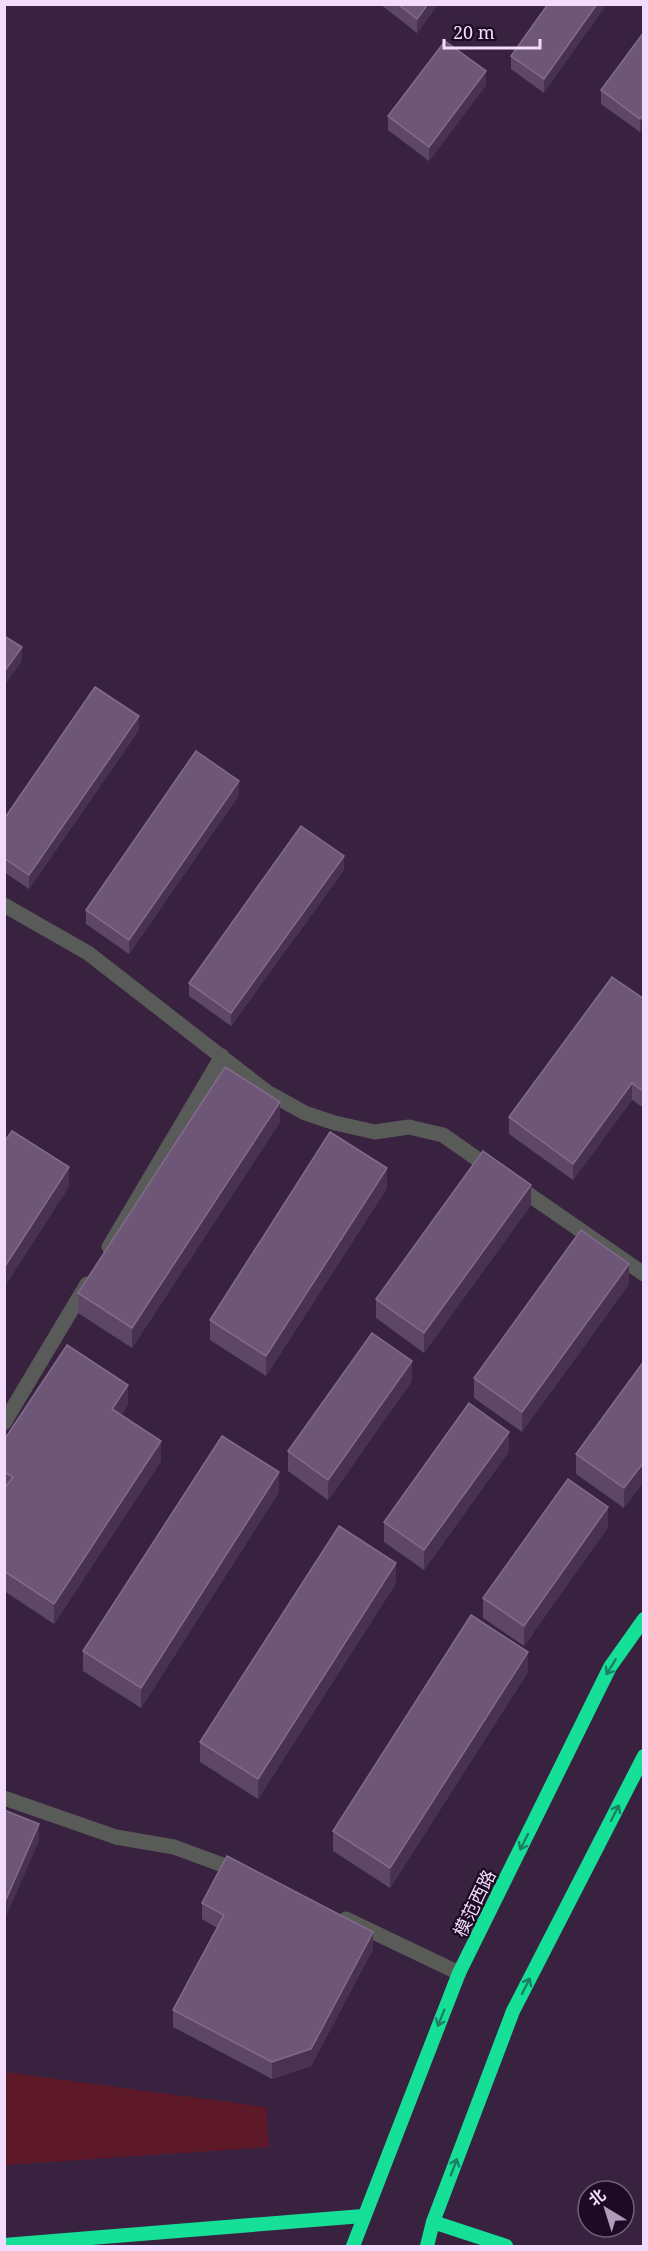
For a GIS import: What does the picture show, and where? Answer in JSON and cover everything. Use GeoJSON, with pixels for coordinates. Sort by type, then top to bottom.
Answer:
{"type":"FeatureCollection","features":[{"type":"Feature","properties":{"kind":"main road","name":"模范西路"},"geometry":{"type":"LineString","coordinates":[[353,2247],[363,2216],[459,1973],[610,1667],[644,1619]]}},
{"type":"Feature","properties":{"kind":"main road"},"geometry":{"type":"LineString","coordinates":[[427,2247],[433,2222],[513,2011],[644,1756]]}},
{"type":"Feature","properties":{"kind":"main road"},"geometry":{"type":"LineString","coordinates":[[4,2245],[363,2216]]}},
{"type":"Feature","properties":{"kind":"main road"},"geometry":{"type":"LineString","coordinates":[[433,2222],[506,2247]]}},
{"type":"Feature","properties":{"kind":"lane"},"geometry":{"type":"LineString","coordinates":[[4,905],[88,953],[267,1092],[305,1113],[335,1123],[375,1132],[409,1127],[443,1135],[644,1274]]}},
{"type":"Feature","properties":{"kind":"lane"},"geometry":{"type":"LineString","coordinates":[[4,1423],[222,1056]]}},
{"type":"Feature","properties":{"kind":"lane"},"geometry":{"type":"LineString","coordinates":[[4,1798],[116,1837],[174,1847],[256,1877]]}},
{"type":"Feature","properties":{"kind":"lane"},"geometry":{"type":"LineString","coordinates":[[331,1911],[459,1973]]}},
{"type":"Feature","properties":{"kind":"shaded area"},"geometry":{"type":"Polygon","coordinates":[[[5,2072],[266,2107],[269,2147],[5,2165],[5,2072]]]}},
{"type":"Feature","properties":{"kind":"building"},"geometry":{"type":"Polygon","coordinates":[[[398,4],[428,4],[417,19],[398,4]]]}},
{"type":"Feature","properties":{"kind":"building"},"geometry":{"type":"Polygon","coordinates":[[[548,4],[597,4],[544,79],[511,56],[548,4]]]}},
{"type":"Feature","properties":{"kind":"building"},"geometry":{"type":"Polygon","coordinates":[[[644,32],[644,114],[640,119],[601,90],[644,32]]]}},
{"type":"Feature","properties":{"kind":"building"},"geometry":{"type":"Polygon","coordinates":[[[445,41],[486,71],[429,147],[388,116],[445,41]]]}},
{"type":"Feature","properties":{"kind":"building"},"geometry":{"type":"Polygon","coordinates":[[[4,636],[22,647],[4,672],[4,636]]]}},
{"type":"Feature","properties":{"kind":"building"},"geometry":{"type":"Polygon","coordinates":[[[95,687],[139,716],[29,875],[4,858],[4,819],[95,687]]]}},
{"type":"Feature","properties":{"kind":"building"},"geometry":{"type":"Polygon","coordinates":[[[196,751],[239,781],[129,940],[86,910],[196,751]]]}},
{"type":"Feature","properties":{"kind":"building"},"geometry":{"type":"Polygon","coordinates":[[[301,826],[344,856],[231,1013],[189,983],[301,826]]]}},
{"type":"Feature","properties":{"kind":"building"},"geometry":{"type":"Polygon","coordinates":[[[612,977],[644,999],[644,1092],[632,1083],[573,1164],[509,1117],[612,977]]]}},
{"type":"Feature","properties":{"kind":"building"},"geometry":{"type":"Polygon","coordinates":[[[225,1067],[280,1102],[132,1328],[78,1293],[225,1067]]]}},
{"type":"Feature","properties":{"kind":"building"},"geometry":{"type":"Polygon","coordinates":[[[12,1131],[69,1167],[4,1268],[4,1142],[12,1131]]]}},
{"type":"Feature","properties":{"kind":"building"},"geometry":{"type":"Polygon","coordinates":[[[330,1132],[387,1168],[266,1356],[210,1320],[330,1132]]]}},
{"type":"Feature","properties":{"kind":"building"},"geometry":{"type":"Polygon","coordinates":[[[483,1151],[531,1185],[424,1333],[376,1299],[483,1151]]]}},
{"type":"Feature","properties":{"kind":"building"},"geometry":{"type":"Polygon","coordinates":[[[581,1230],[629,1264],[522,1412],[474,1378],[581,1230]]]}},
{"type":"Feature","properties":{"kind":"building"},"geometry":{"type":"Polygon","coordinates":[[[372,1333],[412,1361],[328,1480],[288,1451],[372,1333]]]}},
{"type":"Feature","properties":{"kind":"building"},"geometry":{"type":"Polygon","coordinates":[[[67,1345],[128,1385],[112,1409],[161,1441],[54,1604],[4,1571],[4,1489],[13,1477],[4,1472],[4,1440],[67,1345]]]}},
{"type":"Feature","properties":{"kind":"building"},"geometry":{"type":"Polygon","coordinates":[[[644,1361],[644,1462],[624,1488],[576,1454],[644,1361]]]}},
{"type":"Feature","properties":{"kind":"building"},"geometry":{"type":"Polygon","coordinates":[[[469,1403],[509,1432],[424,1550],[384,1522],[469,1403]]]}},
{"type":"Feature","properties":{"kind":"building"},"geometry":{"type":"Polygon","coordinates":[[[222,1436],[279,1472],[141,1688],[83,1651],[222,1436]]]}},
{"type":"Feature","properties":{"kind":"building"},"geometry":{"type":"Polygon","coordinates":[[[568,1479],[608,1507],[524,1626],[483,1598],[568,1479]]]}},
{"type":"Feature","properties":{"kind":"building"},"geometry":{"type":"Polygon","coordinates":[[[339,1526],[396,1563],[258,1779],[200,1742],[339,1526]]]}},
{"type":"Feature","properties":{"kind":"building"},"geometry":{"type":"Polygon","coordinates":[[[471,1615],[528,1652],[390,1868],[333,1831],[471,1615]]]}},
{"type":"Feature","properties":{"kind":"building"},"geometry":{"type":"Polygon","coordinates":[[[4,1810],[39,1824],[4,1904],[4,1810]]]}},
{"type":"Feature","properties":{"kind":"building"},"geometry":{"type":"Polygon","coordinates":[[[227,1856],[373,1932],[311,2049],[272,2062],[173,2010],[224,1915],[202,1903],[227,1856]]]}},
{"type":"Feature","properties":{"kind":"traffic: fast"},"geometry":{"type":"LineString","coordinates":[[353,2246],[459,1973],[610,1667],[644,1619]]}},
{"type":"Feature","properties":{"kind":"traffic: fast"},"geometry":{"type":"LineString","coordinates":[[427,2246],[433,2222],[513,2011],[644,1756]]}},
{"type":"Feature","properties":{"kind":"traffic: fast"},"geometry":{"type":"LineString","coordinates":[[4,2245],[363,2216]]}},
{"type":"Feature","properties":{"kind":"traffic: fast"},"geometry":{"type":"LineString","coordinates":[[433,2222],[506,2246]]}}]}
